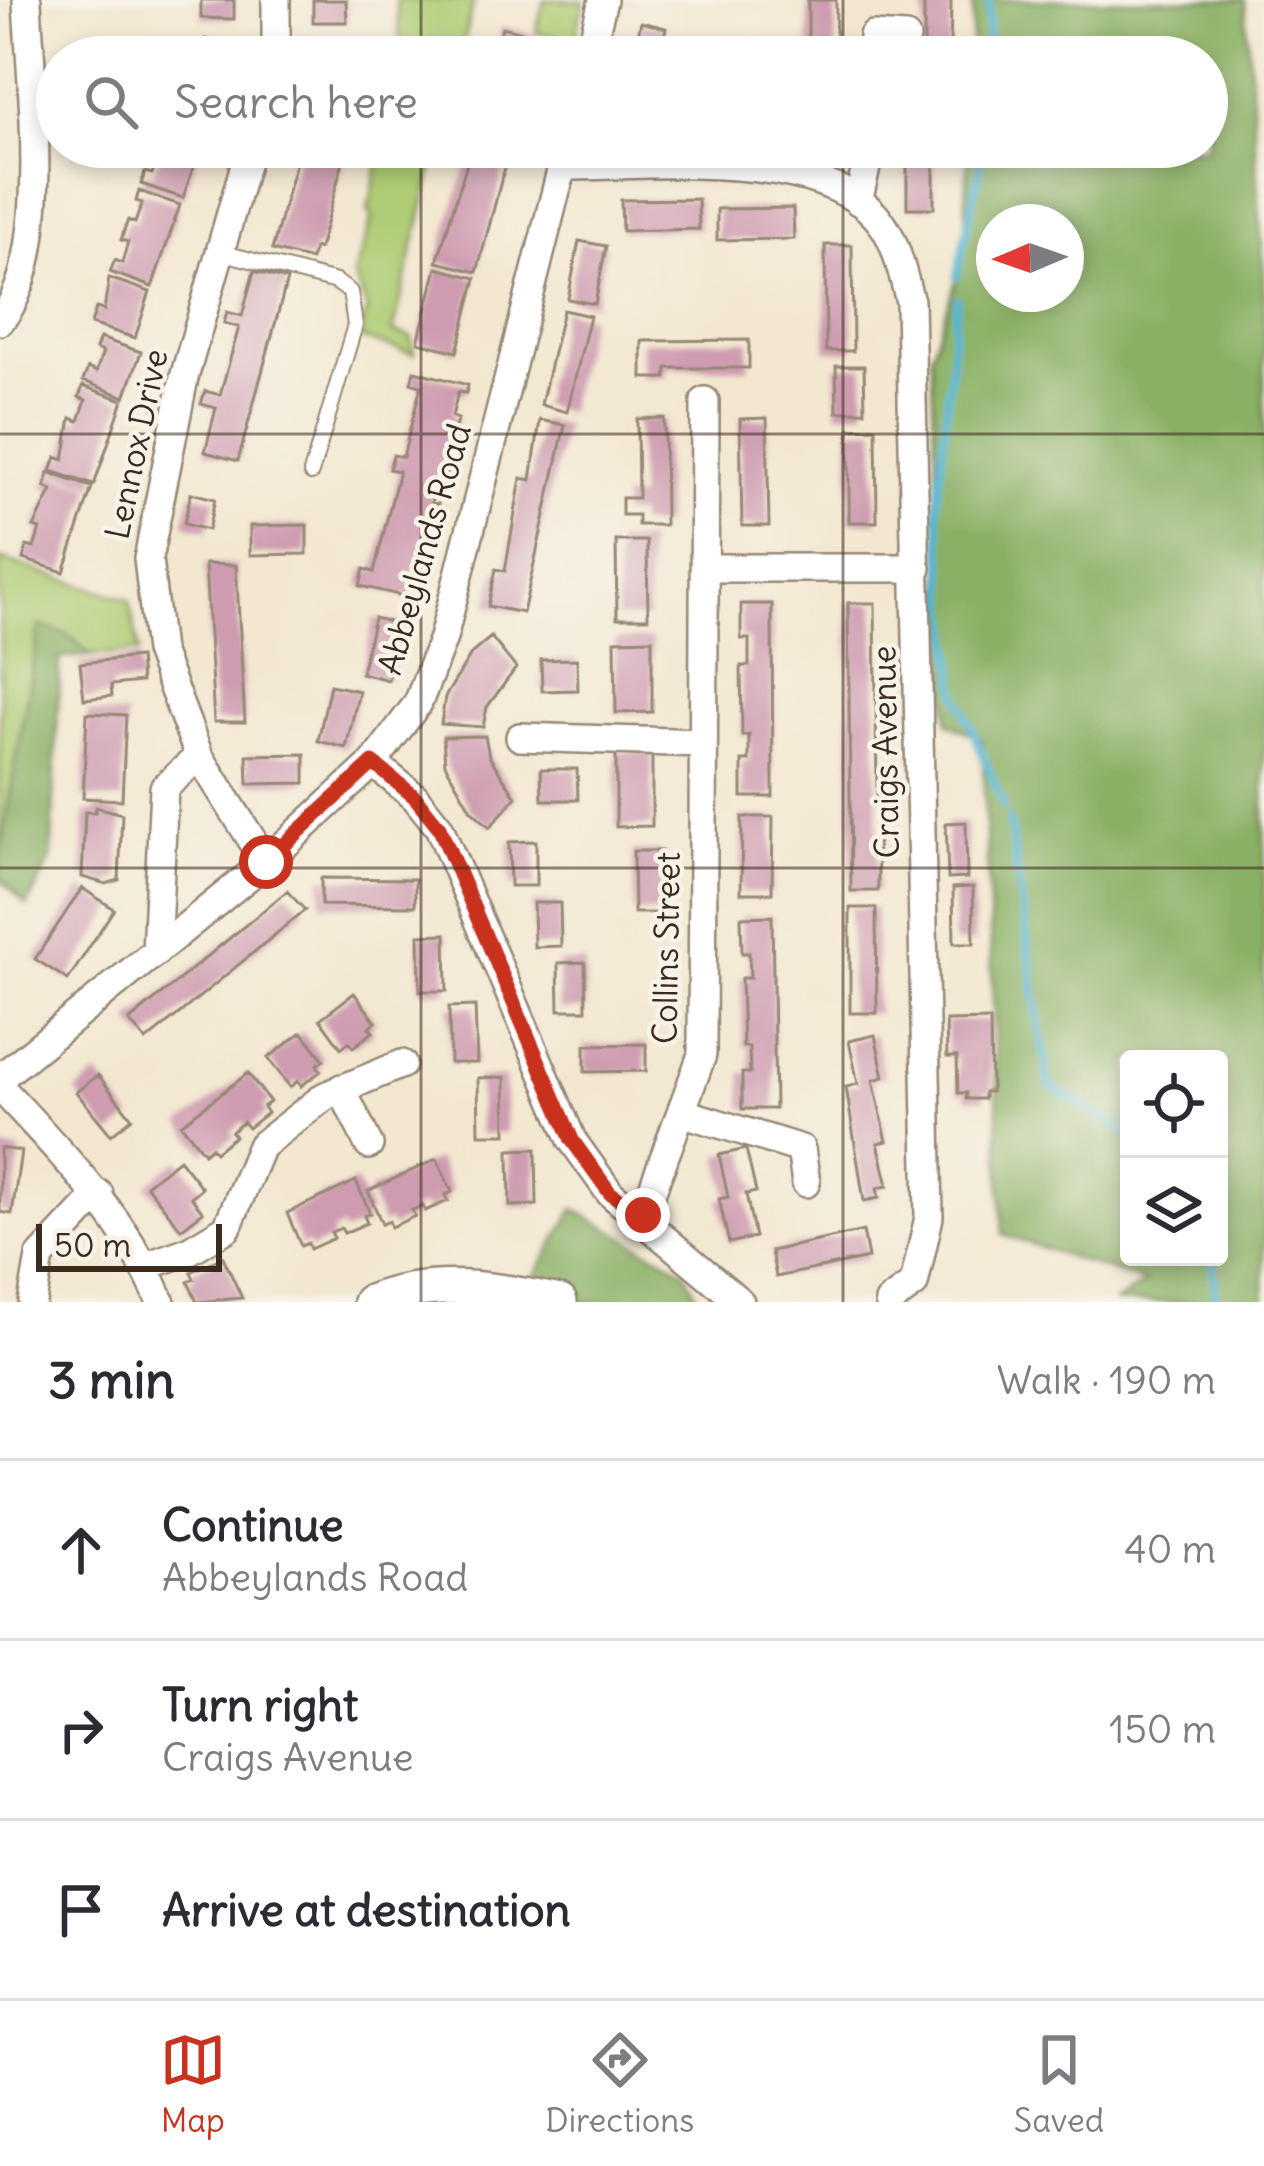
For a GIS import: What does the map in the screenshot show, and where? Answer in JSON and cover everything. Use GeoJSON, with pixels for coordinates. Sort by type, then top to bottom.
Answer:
{"type":"FeatureCollection","features":[{"type":"Feature","properties":{"kind":"street"},"geometry":{"type":"LineString","coordinates":[[0,321],[11,308],[35,221],[28,0]]}},
{"type":"Feature","properties":{"kind":"street"},"geometry":{"type":"LineString","coordinates":[[276,0],[276,36]]}},
{"type":"Feature","properties":{"kind":"street"},"geometry":{"type":"LineString","coordinates":[[594,36],[603,0]]}},
{"type":"Feature","properties":{"kind":"street","name":"Lennox Drive"},"geometry":{"type":"LineString","coordinates":[[244,168],[184,378],[148,559],[159,651],[199,756],[266,862]]}},
{"type":"Feature","properties":{"kind":"street","name":"Abbeylands Road"},"geometry":{"type":"LineString","coordinates":[[0,1083],[266,862],[373,763],[418,703],[443,638],[562,168]]}},
{"type":"Feature","properties":{"kind":"street","name":"Craigs Avenue"},"geometry":{"type":"LineString","coordinates":[[772,168],[789,169],[858,201],[891,236],[910,302],[929,1217],[914,1284],[889,1302]]}},
{"type":"Feature","properties":{"kind":"street"},"geometry":{"type":"LineString","coordinates":[[858,201],[866,168]]}},
{"type":"Feature","properties":{"kind":"street","name":"Collins Street"},"geometry":{"type":"LineString","coordinates":[[643,1215],[703,1055],[705,401]]}},
{"type":"Feature","properties":{"kind":"street"},"geometry":{"type":"LineString","coordinates":[[706,568],[917,568]]}},
{"type":"Feature","properties":{"kind":"street"},"geometry":{"type":"LineString","coordinates":[[520,737],[703,743]]}},
{"type":"Feature","properties":{"kind":"street"},"geometry":{"type":"LineString","coordinates":[[157,952],[164,788],[199,756]]}},
{"type":"Feature","properties":{"kind":"street"},"geometry":{"type":"LineString","coordinates":[[373,763],[415,797],[439,827],[572,1140],[610,1193],[643,1215],[740,1302]]}},
{"type":"Feature","properties":{"kind":"street"},"geometry":{"type":"LineString","coordinates":[[146,1266],[188,1252],[227,1228],[261,1147],[341,1088],[402,1064]]}},
{"type":"Feature","properties":{"kind":"street"},"geometry":{"type":"LineString","coordinates":[[0,1083],[99,1194],[146,1266],[161,1302]]}},
{"type":"Feature","properties":{"kind":"street"},"geometry":{"type":"LineString","coordinates":[[341,1088],[369,1145]]}},
{"type":"Feature","properties":{"kind":"street"},"geometry":{"type":"LineString","coordinates":[[681,1112],[802,1149],[806,1183]]}},
{"type":"Feature","properties":{"kind":"street"},"geometry":{"type":"LineString","coordinates":[[32,1302],[40,1257],[99,1194]]}},
{"type":"Feature","properties":{"kind":"street"},"geometry":{"type":"LineString","coordinates":[[370,1302],[396,1292],[481,1286],[560,1302]]}},
{"type":"Feature","properties":{"kind":"lane"},"geometry":{"type":"LineString","coordinates":[[220,252],[336,281],[350,292],[355,325],[311,473]]}},
{"type":"Feature","properties":{"kind":"green space"},"geometry":{"type":"Polygon","coordinates":[[[396,0],[474,0],[465,36],[400,36],[396,0]]]}},
{"type":"Feature","properties":{"kind":"green space"},"geometry":{"type":"Polygon","coordinates":[[[544,0],[584,1],[575,36],[536,32],[544,0]]]}},
{"type":"Feature","properties":{"kind":"green space"},"geometry":{"type":"Polygon","coordinates":[[[973,0],[1245,0],[1264,276],[1264,1302],[1115,1302],[1145,1282],[1003,1235],[982,739],[948,723],[931,354],[964,257],[967,168],[1228,168],[1228,36],[972,36],[973,0]]]}},
{"type":"Feature","properties":{"kind":"green space"},"geometry":{"type":"Polygon","coordinates":[[[377,168],[433,168],[393,332],[411,337],[414,354],[360,338],[367,309],[354,276],[373,215],[368,212],[377,168]]]}},
{"type":"Feature","properties":{"kind":"green space"},"geometry":{"type":"Polygon","coordinates":[[[0,559],[129,600],[139,652],[60,658],[51,859],[27,906],[0,878],[0,559]]]}},
{"type":"Feature","properties":{"kind":"green space"},"geometry":{"type":"Polygon","coordinates":[[[39,626],[67,634],[91,655],[60,658],[51,859],[27,906],[0,878],[0,854],[39,626]]]}},
{"type":"Feature","properties":{"kind":"green space"},"geometry":{"type":"Polygon","coordinates":[[[574,1209],[684,1270],[700,1302],[520,1302],[574,1209]]]}},
{"type":"Feature","properties":{"kind":"building"},"geometry":{"type":"Polygon","coordinates":[[[201,0],[234,0],[234,19],[201,18],[201,0]]]}},
{"type":"Feature","properties":{"kind":"building"},"geometry":{"type":"Polygon","coordinates":[[[313,0],[346,0],[347,22],[313,22],[313,0]]]}},
{"type":"Feature","properties":{"kind":"building"},"geometry":{"type":"Polygon","coordinates":[[[808,0],[836,0],[835,36],[808,36],[808,0]]]}},
{"type":"Feature","properties":{"kind":"building"},"geometry":{"type":"Polygon","coordinates":[[[924,0],[951,0],[950,36],[924,36],[924,0]]]}},
{"type":"Feature","properties":{"kind":"building"},"geometry":{"type":"Polygon","coordinates":[[[641,22],[666,28],[664,36],[638,36],[641,22]]]}},
{"type":"Feature","properties":{"kind":"building"},"geometry":{"type":"Polygon","coordinates":[[[502,27],[538,36],[500,36],[502,27]]]}},
{"type":"Feature","properties":{"kind":"building"},"geometry":{"type":"Polygon","coordinates":[[[154,168],[193,168],[183,198],[141,184],[145,172],[152,174],[154,168]]]}},
{"type":"Feature","properties":{"kind":"building"},"geometry":{"type":"Polygon","coordinates":[[[294,168],[341,168],[319,249],[314,248],[311,260],[272,250],[294,168]]]}},
{"type":"Feature","properties":{"kind":"building"},"geometry":{"type":"Polygon","coordinates":[[[466,168],[504,168],[477,272],[437,262],[466,168]]]}},
{"type":"Feature","properties":{"kind":"building"},"geometry":{"type":"Polygon","coordinates":[[[907,168],[934,168],[934,208],[907,208],[907,168]]]}},
{"type":"Feature","properties":{"kind":"building"},"geometry":{"type":"Polygon","coordinates":[[[139,191],[180,205],[152,287],[110,272],[115,260],[122,263],[128,242],[121,240],[128,220],[135,223],[142,203],[136,201],[139,191]]]}},
{"type":"Feature","properties":{"kind":"building"},"geometry":{"type":"Polygon","coordinates":[[[698,199],[699,229],[622,231],[621,200],[698,199]]]}},
{"type":"Feature","properties":{"kind":"building"},"geometry":{"type":"Polygon","coordinates":[[[793,208],[794,239],[717,240],[717,209],[793,208]]]}},
{"type":"Feature","properties":{"kind":"building"},"geometry":{"type":"Polygon","coordinates":[[[579,241],[606,246],[595,304],[568,299],[579,241]]]}},
{"type":"Feature","properties":{"kind":"building"},"geometry":{"type":"Polygon","coordinates":[[[825,245],[852,245],[853,351],[826,351],[825,245]]]}},
{"type":"Feature","properties":{"kind":"building"},"geometry":{"type":"Polygon","coordinates":[[[437,268],[476,278],[457,352],[418,342],[437,268]]]}},
{"type":"Feature","properties":{"kind":"building"},"geometry":{"type":"Polygon","coordinates":[[[254,271],[287,280],[238,461],[205,452],[216,408],[201,404],[205,391],[220,395],[239,327],[224,323],[227,312],[242,316],[254,271]]]}},
{"type":"Feature","properties":{"kind":"building"},"geometry":{"type":"Polygon","coordinates":[[[109,278],[150,292],[135,338],[91,324],[96,308],[104,310],[109,278]]]}},
{"type":"Feature","properties":{"kind":"building"},"geometry":{"type":"Polygon","coordinates":[[[563,310],[590,316],[567,412],[541,405],[563,310]]]}},
{"type":"Feature","properties":{"kind":"building"},"geometry":{"type":"Polygon","coordinates":[[[100,338],[141,352],[125,397],[83,381],[88,368],[96,372],[103,352],[96,349],[100,338]]]}},
{"type":"Feature","properties":{"kind":"building"},"geometry":{"type":"Polygon","coordinates":[[[749,340],[749,368],[667,368],[666,378],[642,378],[642,341],[749,340]]]}},
{"type":"Feature","properties":{"kind":"building"},"geometry":{"type":"Polygon","coordinates":[[[836,366],[864,366],[865,411],[837,412],[836,366]]]}},
{"type":"Feature","properties":{"kind":"building"},"geometry":{"type":"Polygon","coordinates":[[[414,371],[468,385],[466,393],[458,392],[452,417],[458,419],[443,459],[449,460],[445,478],[438,476],[431,503],[438,504],[423,543],[430,545],[425,565],[419,564],[416,599],[360,586],[364,569],[374,572],[399,471],[389,469],[393,455],[403,457],[421,386],[411,383],[414,371]]]}},
{"type":"Feature","properties":{"kind":"building"},"geometry":{"type":"Polygon","coordinates":[[[83,386],[123,400],[94,485],[51,471],[56,457],[64,460],[71,418],[79,421],[86,400],[79,397],[83,386]]]}},
{"type":"Feature","properties":{"kind":"building"},"geometry":{"type":"Polygon","coordinates":[[[664,418],[665,525],[638,525],[638,515],[622,515],[622,498],[638,498],[637,419],[664,418]]]}},
{"type":"Feature","properties":{"kind":"building"},"geometry":{"type":"Polygon","coordinates":[[[767,418],[769,526],[742,526],[740,419],[767,418]]]}},
{"type":"Feature","properties":{"kind":"building"},"geometry":{"type":"Polygon","coordinates":[[[540,420],[565,425],[523,613],[488,606],[496,569],[505,571],[521,478],[531,480],[540,420]]]}},
{"type":"Feature","properties":{"kind":"building"},"geometry":{"type":"Polygon","coordinates":[[[876,428],[877,522],[849,522],[849,429],[876,428]]]}},
{"type":"Feature","properties":{"kind":"building"},"geometry":{"type":"Polygon","coordinates":[[[49,473],[92,487],[64,572],[23,559],[27,546],[34,548],[40,529],[34,527],[52,490],[45,487],[49,473]]]}},
{"type":"Feature","properties":{"kind":"building"},"geometry":{"type":"Polygon","coordinates":[[[191,493],[215,499],[208,530],[184,524],[191,493]]]}},
{"type":"Feature","properties":{"kind":"building"},"geometry":{"type":"Polygon","coordinates":[[[307,525],[307,554],[250,555],[250,526],[307,525]]]}},
{"type":"Feature","properties":{"kind":"building"},"geometry":{"type":"Polygon","coordinates":[[[616,541],[647,541],[648,618],[617,618],[616,541]]]}},
{"type":"Feature","properties":{"kind":"building"},"geometry":{"type":"Polygon","coordinates":[[[205,564],[236,565],[245,722],[214,722],[205,564]]]}},
{"type":"Feature","properties":{"kind":"building"},"geometry":{"type":"Polygon","coordinates":[[[848,603],[875,603],[878,891],[851,891],[848,603]]]}},
{"type":"Feature","properties":{"kind":"building"},"geometry":{"type":"Polygon","coordinates":[[[741,604],[772,604],[773,797],[742,797],[742,761],[749,761],[749,735],[742,736],[741,666],[749,666],[749,639],[741,639],[741,604]]]}},
{"type":"Feature","properties":{"kind":"building"},"geometry":{"type":"Polygon","coordinates":[[[374,618],[402,625],[388,680],[361,673],[374,618]]]}},
{"type":"Feature","properties":{"kind":"building"},"geometry":{"type":"Polygon","coordinates":[[[491,637],[516,668],[487,707],[483,727],[441,724],[445,697],[472,653],[491,637]]]}},
{"type":"Feature","properties":{"kind":"building"},"geometry":{"type":"Polygon","coordinates":[[[652,639],[652,712],[616,713],[615,640],[652,639]]]}},
{"type":"Feature","properties":{"kind":"building"},"geometry":{"type":"Polygon","coordinates":[[[139,657],[141,682],[111,685],[112,696],[84,699],[80,663],[139,657]]]}},
{"type":"Feature","properties":{"kind":"building"},"geometry":{"type":"Polygon","coordinates":[[[577,659],[578,690],[542,691],[541,660],[577,659]]]}},
{"type":"Feature","properties":{"kind":"building"},"geometry":{"type":"Polygon","coordinates":[[[330,685],[359,691],[346,748],[318,741],[330,685]]]}},
{"type":"Feature","properties":{"kind":"building"},"geometry":{"type":"Polygon","coordinates":[[[87,713],[126,715],[122,800],[83,798],[87,713]]]}},
{"type":"Feature","properties":{"kind":"building"},"geometry":{"type":"Polygon","coordinates":[[[485,736],[489,756],[516,797],[490,827],[471,810],[445,764],[443,737],[485,736]]]}},
{"type":"Feature","properties":{"kind":"building"},"geometry":{"type":"Polygon","coordinates":[[[616,752],[652,752],[652,826],[616,827],[616,752]]]}},
{"type":"Feature","properties":{"kind":"building"},"geometry":{"type":"Polygon","coordinates":[[[305,754],[305,783],[248,784],[247,755],[305,754]]]}},
{"type":"Feature","properties":{"kind":"building"},"geometry":{"type":"Polygon","coordinates":[[[541,769],[577,769],[578,800],[542,800],[541,769]]]}},
{"type":"Feature","properties":{"kind":"building"},"geometry":{"type":"Polygon","coordinates":[[[96,807],[122,814],[119,880],[106,884],[82,877],[85,812],[95,812],[96,807]]]}},
{"type":"Feature","properties":{"kind":"building"},"geometry":{"type":"Polygon","coordinates":[[[742,817],[773,817],[772,893],[741,893],[742,817]]]}},
{"type":"Feature","properties":{"kind":"building"},"geometry":{"type":"Polygon","coordinates":[[[966,822],[967,878],[948,879],[946,823],[966,822]]]}},
{"type":"Feature","properties":{"kind":"building"},"geometry":{"type":"Polygon","coordinates":[[[536,841],[536,886],[510,886],[509,842],[536,841]]]}},
{"type":"Feature","properties":{"kind":"building"},"geometry":{"type":"Polygon","coordinates":[[[633,851],[661,851],[662,913],[634,913],[633,851]]]}},
{"type":"Feature","properties":{"kind":"building"},"geometry":{"type":"Polygon","coordinates":[[[321,878],[415,879],[415,906],[321,905],[321,878]]]}},
{"type":"Feature","properties":{"kind":"building"},"geometry":{"type":"Polygon","coordinates":[[[973,887],[974,943],[954,943],[953,888],[973,887]]]}},
{"type":"Feature","properties":{"kind":"building"},"geometry":{"type":"Polygon","coordinates":[[[82,888],[114,909],[68,980],[35,959],[82,888]]]}},
{"type":"Feature","properties":{"kind":"building"},"geometry":{"type":"Polygon","coordinates":[[[287,891],[305,910],[146,1041],[129,1021],[287,891]]]}},
{"type":"Feature","properties":{"kind":"building"},"geometry":{"type":"Polygon","coordinates":[[[533,903],[560,903],[561,946],[534,947],[533,903]]]}},
{"type":"Feature","properties":{"kind":"building"},"geometry":{"type":"Polygon","coordinates":[[[850,908],[876,908],[877,1013],[850,1013],[850,908]]]}},
{"type":"Feature","properties":{"kind":"building"},"geometry":{"type":"Polygon","coordinates":[[[772,916],[775,1109],[742,1109],[742,1073],[750,1073],[749,1047],[743,1047],[741,978],[750,978],[749,953],[742,953],[741,917],[772,916]]]}},
{"type":"Feature","properties":{"kind":"building"},"geometry":{"type":"Polygon","coordinates":[[[446,934],[447,991],[420,991],[419,935],[446,934]]]}},
{"type":"Feature","properties":{"kind":"building"},"geometry":{"type":"Polygon","coordinates":[[[585,962],[586,1010],[559,1010],[558,963],[585,962]]]}},
{"type":"Feature","properties":{"kind":"building"},"geometry":{"type":"Polygon","coordinates":[[[354,993],[376,1022],[369,1027],[373,1032],[353,1047],[349,1042],[341,1048],[320,1019],[354,993]]]}},
{"type":"Feature","properties":{"kind":"building"},"geometry":{"type":"Polygon","coordinates":[[[475,1006],[477,1063],[450,1063],[449,1007],[475,1006]]]}},
{"type":"Feature","properties":{"kind":"building"},"geometry":{"type":"Polygon","coordinates":[[[990,1020],[991,1092],[984,1092],[984,1099],[966,1099],[966,1093],[958,1093],[957,1057],[947,1057],[946,1021],[990,1020]]]}},
{"type":"Feature","properties":{"kind":"building"},"geometry":{"type":"Polygon","coordinates":[[[302,1032],[324,1060],[317,1065],[321,1071],[301,1086],[298,1081],[290,1087],[268,1058],[302,1032]]]}},
{"type":"Feature","properties":{"kind":"building"},"geometry":{"type":"Polygon","coordinates":[[[875,1035],[884,1077],[873,1080],[887,1141],[878,1143],[888,1186],[877,1188],[879,1198],[864,1201],[846,1087],[858,1084],[849,1041],[875,1035]]]}},
{"type":"Feature","properties":{"kind":"building"},"geometry":{"type":"Polygon","coordinates":[[[646,1044],[646,1071],[585,1072],[585,1045],[646,1044]]]}},
{"type":"Feature","properties":{"kind":"building"},"geometry":{"type":"Polygon","coordinates":[[[248,1073],[270,1102],[263,1107],[267,1113],[248,1128],[243,1122],[231,1132],[235,1136],[215,1152],[211,1147],[204,1153],[181,1124],[248,1073]]]}},
{"type":"Feature","properties":{"kind":"building"},"geometry":{"type":"Polygon","coordinates":[[[98,1075],[132,1118],[111,1135],[76,1092],[98,1075]]]}},
{"type":"Feature","properties":{"kind":"building"},"geometry":{"type":"Polygon","coordinates":[[[505,1077],[506,1134],[479,1134],[478,1078],[505,1077]]]}},
{"type":"Feature","properties":{"kind":"building"},"geometry":{"type":"Polygon","coordinates":[[[0,1148],[21,1151],[12,1214],[0,1212],[0,1148]]]}},
{"type":"Feature","properties":{"kind":"building"},"geometry":{"type":"Polygon","coordinates":[[[536,1149],[537,1205],[510,1206],[509,1150],[536,1149]]]}},
{"type":"Feature","properties":{"kind":"building"},"geometry":{"type":"Polygon","coordinates":[[[746,1149],[756,1192],[746,1194],[755,1237],[729,1243],[719,1199],[728,1197],[719,1155],[746,1149]]]}},
{"type":"Feature","properties":{"kind":"building"},"geometry":{"type":"Polygon","coordinates":[[[179,1159],[202,1188],[191,1197],[203,1212],[181,1229],[146,1185],[179,1159]]]}},
{"type":"Feature","properties":{"kind":"building"},"geometry":{"type":"Polygon","coordinates":[[[437,1159],[452,1192],[445,1195],[448,1201],[425,1211],[423,1206],[412,1210],[415,1216],[391,1227],[389,1221],[382,1224],[368,1191],[437,1159]]]}},
{"type":"Feature","properties":{"kind":"building"},"geometry":{"type":"Polygon","coordinates":[[[356,1181],[370,1213],[364,1216],[367,1223],[344,1233],[341,1228],[331,1232],[334,1238],[310,1249],[308,1243],[301,1246],[287,1213],[356,1181]]]}},
{"type":"Feature","properties":{"kind":"building"},"geometry":{"type":"Polygon","coordinates":[[[863,1231],[868,1258],[776,1277],[771,1251],[863,1231]]]}},
{"type":"Feature","properties":{"kind":"building"},"geometry":{"type":"Polygon","coordinates":[[[223,1257],[242,1298],[197,1302],[188,1282],[194,1279],[191,1272],[223,1257]]]}},
{"type":"Feature","properties":{"kind":"waterway"},"geometry":{"type":"LineString","coordinates":[[988,36],[989,0]]}},
{"type":"Feature","properties":{"kind":"waterway"},"geometry":{"type":"LineString","coordinates":[[957,276],[980,168]]}},
{"type":"Feature","properties":{"kind":"waterway"},"geometry":{"type":"LineString","coordinates":[[957,299],[937,505],[957,693],[1004,806]]}},
{"type":"Feature","properties":{"kind":"waterway"},"geometry":{"type":"LineString","coordinates":[[1009,819],[1049,1085],[1120,1128]]}},
{"type":"Feature","properties":{"kind":"waterway"},"geometry":{"type":"LineString","coordinates":[[1213,1266],[1215,1302]]}},
{"type":"Feature","properties":{"kind":"route"},"geometry":{"type":"LineString","coordinates":[[266,862],[373,763],[415,797],[439,827],[572,1140],[610,1193],[643,1215]]}}]}
